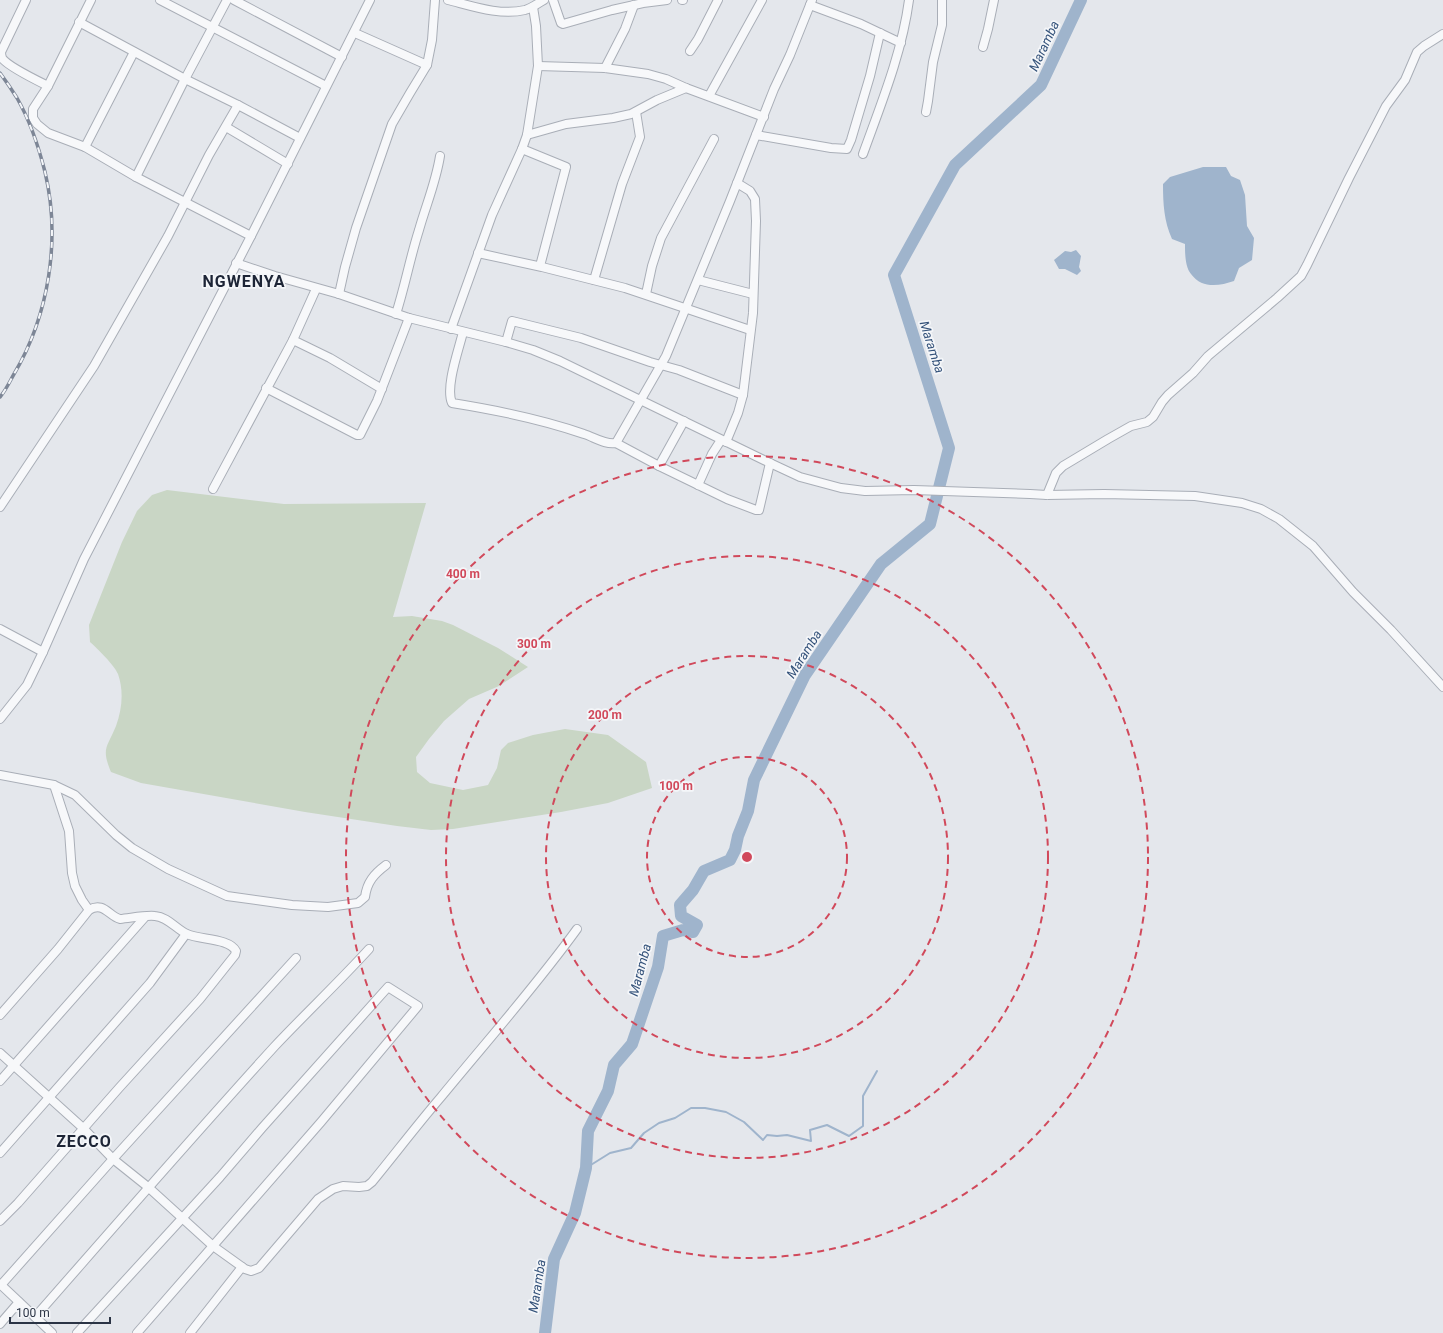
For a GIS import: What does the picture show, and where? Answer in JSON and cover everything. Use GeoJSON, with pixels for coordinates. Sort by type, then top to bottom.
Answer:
{"type":"FeatureCollection","features":[{"type":"Feature","properties":{"kind":"street"},"geometry":{"type":"LineString","coordinates":[[26,0],[1,52],[1,55],[5,61],[48,86]]}},
{"type":"Feature","properties":{"kind":"street"},"geometry":{"type":"LineString","coordinates":[[91,0],[48,86],[33,109],[33,118],[37,124],[48,133],[85,147],[136,177],[251,236]]}},
{"type":"Feature","properties":{"kind":"street"},"geometry":{"type":"LineString","coordinates":[[160,0],[326,86]]}},
{"type":"Feature","properties":{"kind":"street"},"geometry":{"type":"LineString","coordinates":[[136,177],[227,0]]}},
{"type":"Feature","properties":{"kind":"street"},"geometry":{"type":"LineString","coordinates":[[234,0],[342,57]]}},
{"type":"Feature","properties":{"kind":"street"},"geometry":{"type":"LineString","coordinates":[[0,719],[27,685],[84,559],[288,164],[326,86],[355,33],[370,0]]}},
{"type":"Feature","properties":{"kind":"street"},"geometry":{"type":"LineString","coordinates":[[339,294],[356,228],[392,124],[427,66],[432,40],[435,0]]}},
{"type":"Feature","properties":{"kind":"street"},"geometry":{"type":"LineString","coordinates":[[448,0],[485,4],[511,12],[525,10],[533,7],[543,0]]}},
{"type":"Feature","properties":{"kind":"street"},"geometry":{"type":"LineString","coordinates":[[553,0],[561,23],[563,24],[612,10],[666,0]]}},
{"type":"Feature","properties":{"kind":"street"},"geometry":{"type":"LineString","coordinates":[[690,51],[698,39],[718,0]]}},
{"type":"Feature","properties":{"kind":"street"},"geometry":{"type":"LineString","coordinates":[[709,96],[762,0]]}},
{"type":"Feature","properties":{"kind":"street"},"geometry":{"type":"LineString","coordinates":[[863,154],[901,43],[909,0]]}},
{"type":"Feature","properties":{"kind":"street"},"geometry":{"type":"LineString","coordinates":[[926,112],[933,62],[942,25],[942,0]]}},
{"type":"Feature","properties":{"kind":"street"},"geometry":{"type":"LineString","coordinates":[[983,47],[994,0]]}},
{"type":"Feature","properties":{"kind":"street"},"geometry":{"type":"LineString","coordinates":[[616,443],[642,401],[666,356],[811,2],[901,43]]}},
{"type":"Feature","properties":{"kind":"street"},"geometry":{"type":"LineString","coordinates":[[606,68],[634,5]]}},
{"type":"Feature","properties":{"kind":"street"},"geometry":{"type":"LineString","coordinates":[[451,329],[492,215],[522,149],[526,135],[538,66],[536,26],[533,7]]}},
{"type":"Feature","properties":{"kind":"street"},"geometry":{"type":"LineString","coordinates":[[79,22],[185,80],[238,105],[300,138]]}},
{"type":"Feature","properties":{"kind":"street"},"geometry":{"type":"LineString","coordinates":[[355,33],[427,66]]}},
{"type":"Feature","properties":{"kind":"street"},"geometry":{"type":"LineString","coordinates":[[756,135],[831,148],[847,149],[870,76],[880,33]]}},
{"type":"Feature","properties":{"kind":"street"},"geometry":{"type":"LineString","coordinates":[[1047,495],[1056,473],[1063,466],[1131,426],[1147,422],[1153,417],[1162,402],[1193,373],[1208,356],[1301,276],[1386,106],[1405,80],[1417,52],[1443,34]]}},
{"type":"Feature","properties":{"kind":"street"},"geometry":{"type":"LineString","coordinates":[[85,147],[134,52]]}},
{"type":"Feature","properties":{"kind":"street"},"geometry":{"type":"LineString","coordinates":[[538,66],[606,68],[637,72],[658,77],[764,117]]}},
{"type":"Feature","properties":{"kind":"street"},"geometry":{"type":"LineString","coordinates":[[526,135],[566,124],[613,118],[636,112],[657,100],[686,88]]}},
{"type":"Feature","properties":{"kind":"street"},"geometry":{"type":"LineString","coordinates":[[0,506],[94,366],[150,268],[185,203],[208,155],[238,105]]}},
{"type":"Feature","properties":{"kind":"street"},"geometry":{"type":"LineString","coordinates":[[594,280],[622,184],[640,137],[636,112]]}},
{"type":"Feature","properties":{"kind":"street"},"geometry":{"type":"LineString","coordinates":[[226,127],[288,164]]}},
{"type":"Feature","properties":{"kind":"street"},"geometry":{"type":"LineString","coordinates":[[646,294],[652,266],[661,238],[714,139]]}},
{"type":"Feature","properties":{"kind":"street"},"geometry":{"type":"LineString","coordinates":[[522,149],[566,167],[540,266]]}},
{"type":"Feature","properties":{"kind":"street"},"geometry":{"type":"LineString","coordinates":[[396,314],[418,234],[432,192],[440,156]]}},
{"type":"Feature","properties":{"kind":"street"},"geometry":{"type":"LineString","coordinates":[[698,485],[712,454],[724,441],[738,413],[743,396],[748,360],[753,313],[756,221],[755,199],[750,191],[736,182]]}},
{"type":"Feature","properties":{"kind":"street"},"geometry":{"type":"LineString","coordinates":[[478,253],[540,266],[646,294],[750,330]]}},
{"type":"Feature","properties":{"kind":"street"},"geometry":{"type":"LineString","coordinates":[[236,263],[339,294],[409,318],[533,350],[560,361],[800,477],[841,488],[865,491],[914,490],[1047,495],[1104,494],[1195,496],[1242,502],[1261,509],[1279,519],[1313,546],[1353,592],[1391,630],[1443,687]]}},
{"type":"Feature","properties":{"kind":"street"},"geometry":{"type":"LineString","coordinates":[[698,280],[753,294]]}},
{"type":"Feature","properties":{"kind":"street"},"geometry":{"type":"LineString","coordinates":[[213,489],[293,340],[316,288]]}},
{"type":"Feature","properties":{"kind":"street"},"geometry":{"type":"LineString","coordinates":[[266,388],[357,435],[360,435],[382,389],[409,318]]}},
{"type":"Feature","properties":{"kind":"street"},"geometry":{"type":"LineString","coordinates":[[506,342],[512,321],[581,338],[661,366],[695,376],[743,396]]}},
{"type":"Feature","properties":{"kind":"street"},"geometry":{"type":"LineString","coordinates":[[463,332],[450,388],[450,398],[452,403],[537,420],[585,434],[606,443],[616,443],[658,466],[742,506],[759,510],[770,463]]}},
{"type":"Feature","properties":{"kind":"street"},"geometry":{"type":"LineString","coordinates":[[293,340],[330,358],[382,389]]}},
{"type":"Feature","properties":{"kind":"street"},"geometry":{"type":"LineString","coordinates":[[658,466],[684,421]]}},
{"type":"Feature","properties":{"kind":"street"},"geometry":{"type":"LineString","coordinates":[[0,629],[43,652]]}},
{"type":"Feature","properties":{"kind":"street"},"geometry":{"type":"LineString","coordinates":[[0,775],[54,785],[75,795],[116,835],[132,848],[168,869],[227,896],[292,905],[328,907],[358,903],[365,897],[366,886],[378,871],[386,865]]}},
{"type":"Feature","properties":{"kind":"street"},"geometry":{"type":"LineString","coordinates":[[54,785],[69,831],[72,873],[75,886],[89,910]]}},
{"type":"Feature","properties":{"kind":"street"},"geometry":{"type":"LineString","coordinates":[[0,1015],[58,949],[89,910],[96,907],[106,910],[120,919],[156,916],[162,918],[186,934],[225,943],[234,947],[236,951],[235,955],[200,999],[18,1203],[0,1221]]}},
{"type":"Feature","properties":{"kind":"street"},"geometry":{"type":"LineString","coordinates":[[0,1081],[145,917]]}},
{"type":"Feature","properties":{"kind":"street"},"geometry":{"type":"LineString","coordinates":[[0,1053],[84,1128],[113,1159],[148,1187],[213,1246],[248,1271],[259,1268],[308,1210],[323,1195],[343,1186],[359,1188],[367,1186],[372,1182],[505,1020],[577,929]]}},
{"type":"Feature","properties":{"kind":"street"},"geometry":{"type":"LineString","coordinates":[[0,1154],[150,983],[186,934]]}},
{"type":"Feature","properties":{"kind":"street"},"geometry":{"type":"LineString","coordinates":[[35,1317],[148,1187],[275,1046],[339,982],[369,949]]}},
{"type":"Feature","properties":{"kind":"street"},"geometry":{"type":"LineString","coordinates":[[52,1333],[1,1285],[113,1159],[296,958]]}},
{"type":"Feature","properties":{"kind":"street"},"geometry":{"type":"LineString","coordinates":[[77,1333],[182,1218],[388,987],[418,1006],[321,1122],[137,1333]]}},
{"type":"Feature","properties":{"kind":"street"},"geometry":{"type":"LineString","coordinates":[[190,1333],[242,1267]]}},
{"type":"Feature","properties":{"kind":"street"},"geometry":{"type":"LineString","coordinates":[[0,1324],[19,1302]]}},
{"type":"Feature","properties":{"kind":"green space"},"geometry":{"type":"Polygon","coordinates":[[[167,490],[284,504],[426,503],[393,617],[412,616],[442,621],[453,625],[498,648],[528,667],[499,686],[469,699],[444,721],[416,757],[417,772],[430,783],[463,790],[488,785],[497,768],[501,750],[508,743],[533,735],[565,729],[608,735],[646,762],[652,788],[608,803],[561,812],[453,829],[431,830],[305,812],[141,783],[111,772],[106,758],[106,748],[120,714],[122,694],[120,680],[118,674],[106,657],[90,642],[89,625],[122,542],[137,511],[152,495],[167,490]]]}},
{"type":"Feature","properties":{"kind":"water"},"geometry":{"type":"Polygon","coordinates":[[[1203,167],[1226,167],[1231,176],[1240,180],[1245,195],[1247,226],[1254,238],[1252,260],[1239,268],[1234,281],[1217,285],[1200,282],[1191,274],[1186,264],[1185,244],[1172,239],[1164,212],[1163,184],[1170,177],[1203,167]]]}},
{"type":"Feature","properties":{"kind":"water"},"geometry":{"type":"Polygon","coordinates":[[[1076,250],[1081,256],[1079,267],[1081,271],[1077,275],[1065,269],[1059,269],[1054,260],[1065,251],[1071,252],[1076,250]]]}},
{"type":"Feature","properties":{"kind":"waterway","name":"Maramba"},"geometry":{"type":"LineString","coordinates":[[545,1333],[554,1259],[575,1213],[586,1168],[588,1131],[608,1091],[614,1065],[632,1044],[658,967],[663,936],[683,930],[693,932],[697,925],[681,916],[680,905],[693,890],[704,871],[730,860],[735,850],[738,836],[748,811],[754,780],[805,675],[881,564],[930,524],[949,448],[894,275],[955,165],[1041,85],[1081,0]]}},
{"type":"Feature","properties":{"kind":"waterway"},"geometry":{"type":"LineString","coordinates":[[586,1168],[610,1153],[631,1148],[644,1133],[659,1123],[675,1118],[691,1108],[705,1108],[726,1112],[744,1122],[763,1140],[767,1135],[787,1135],[811,1141],[810,1130],[827,1125],[849,1136],[863,1126],[863,1096],[877,1071]]}},
{"type":"Feature","properties":{"kind":"railway"},"geometry":{"type":"LineString","coordinates":[[0,73],[17,98],[30,124],[37,144],[50,197],[52,224],[49,276],[36,327],[26,351],[8,386],[0,397]]}},
{"type":"Feature","properties":{"kind":"district","name":"NGWENYA"},"geometry":{"type":"Point","coordinates":[244,281]}},
{"type":"Feature","properties":{"kind":"district","name":"ZECCO"},"geometry":{"type":"Point","coordinates":[84,1141]}}]}
